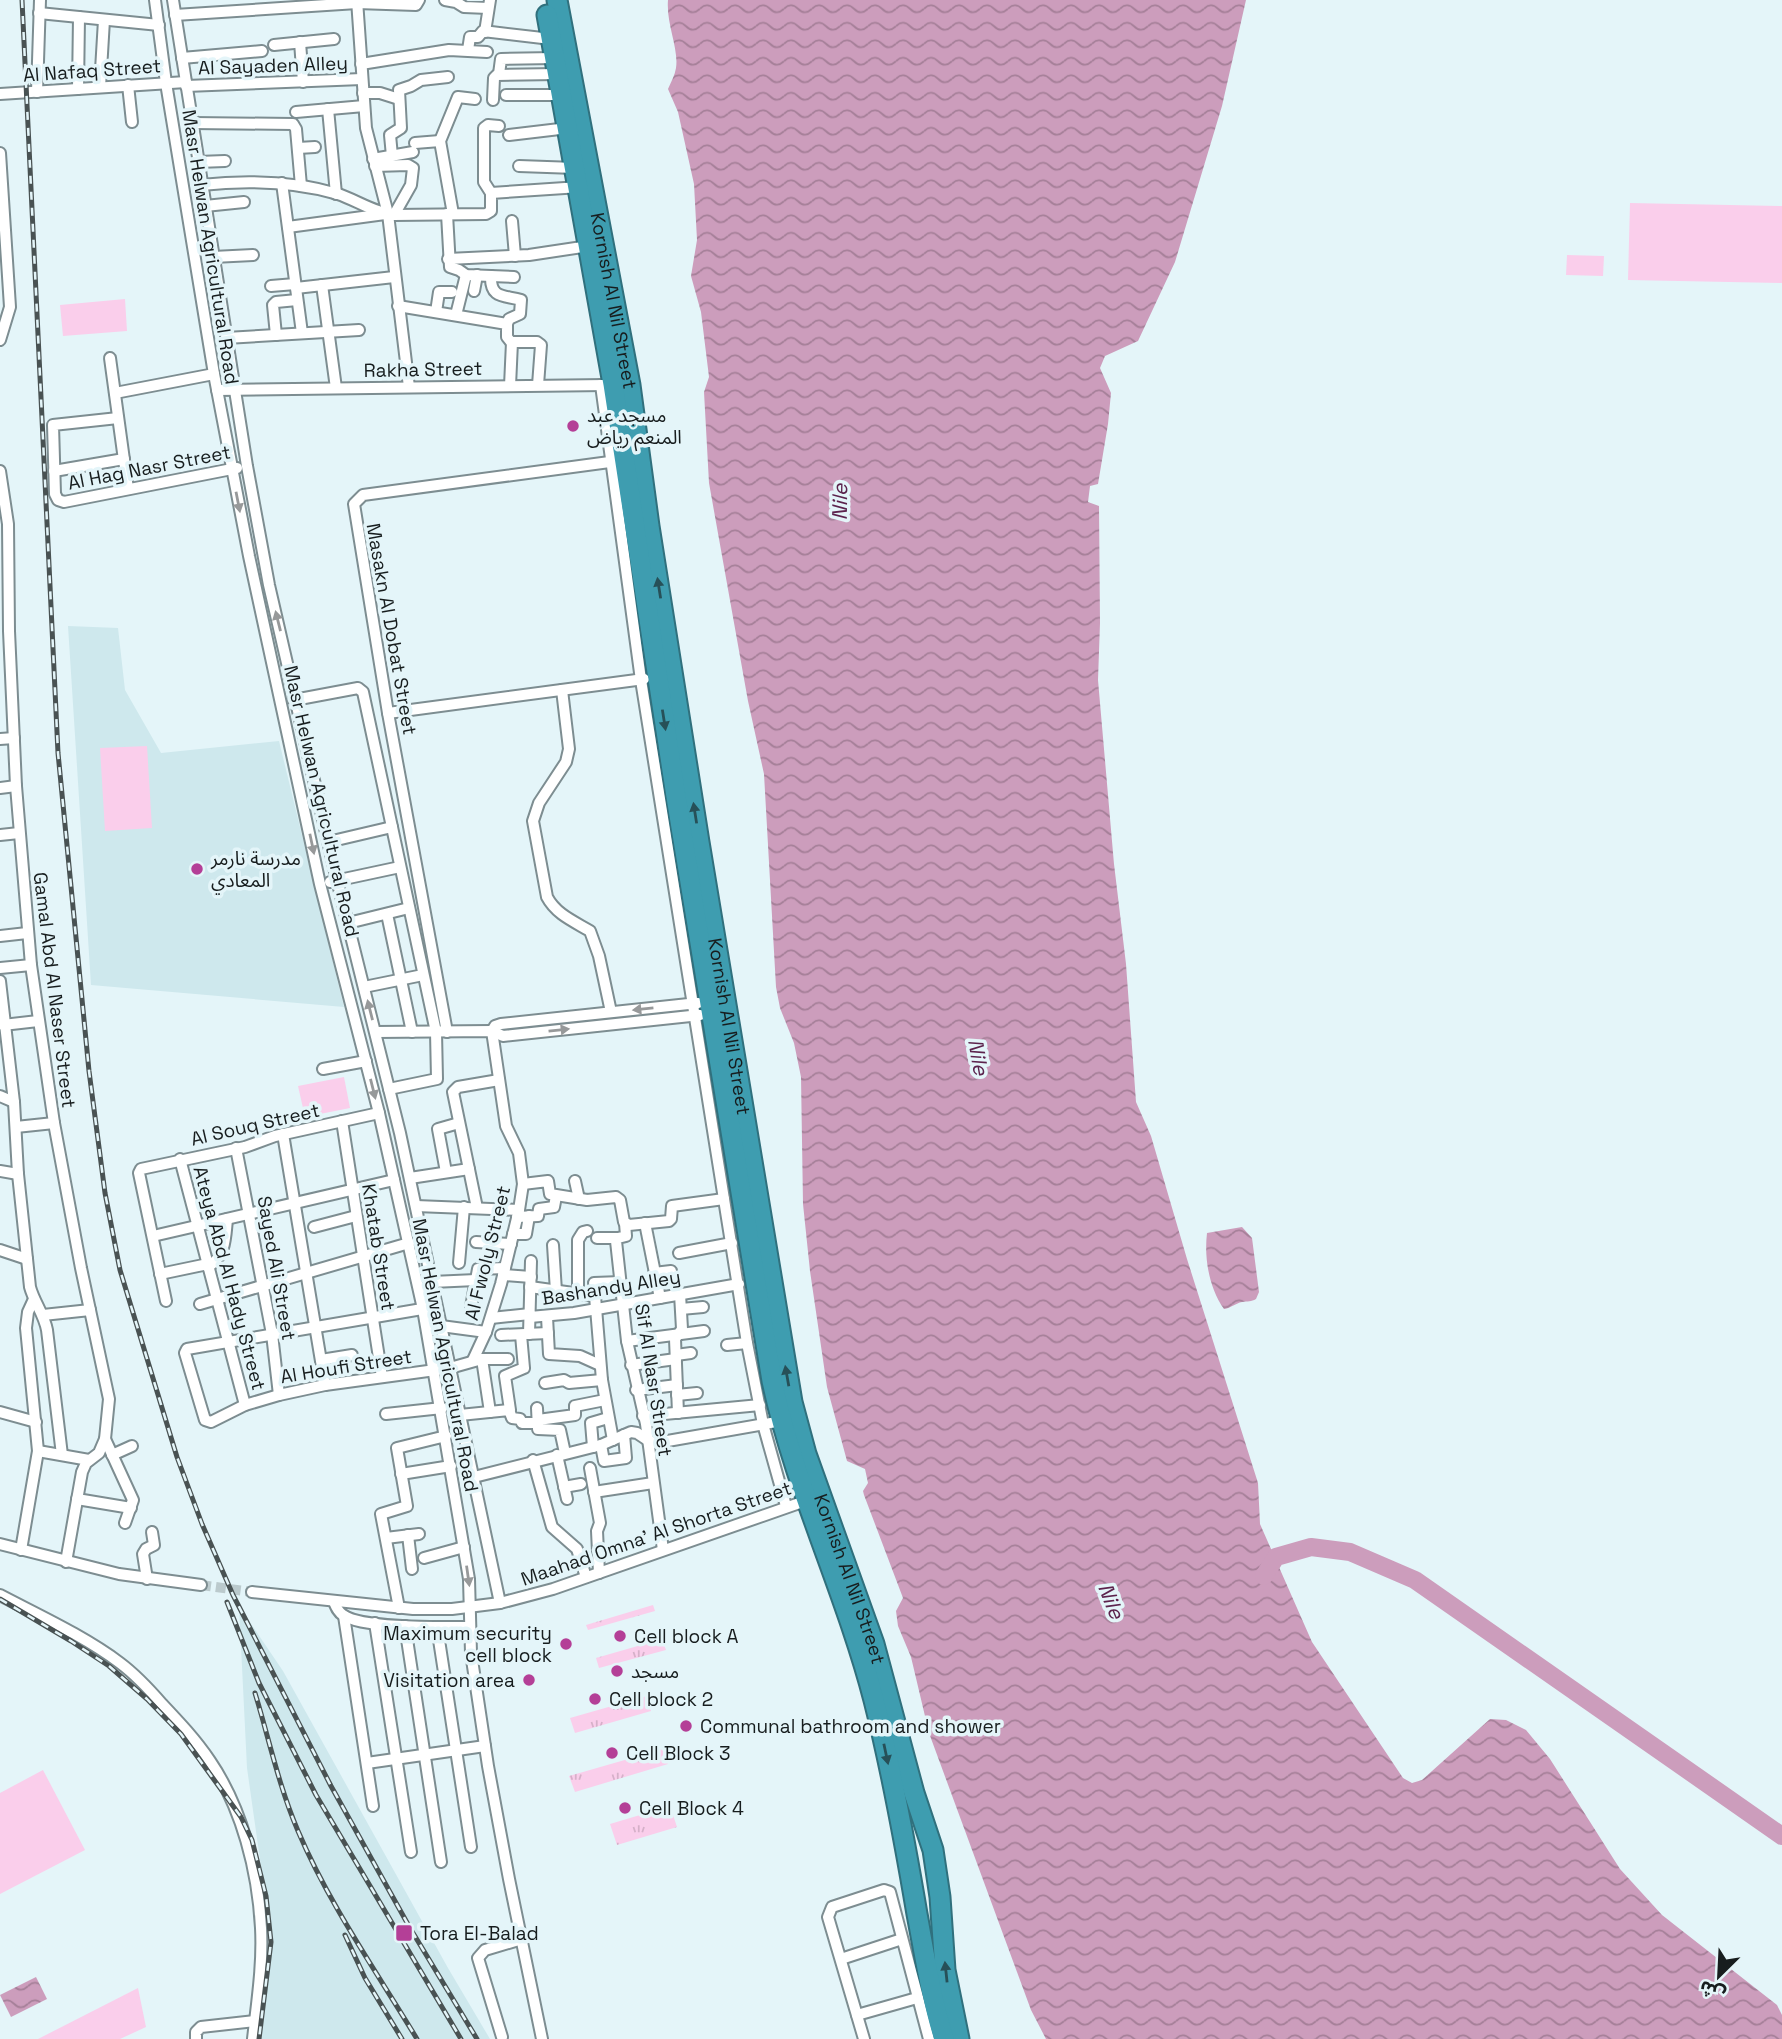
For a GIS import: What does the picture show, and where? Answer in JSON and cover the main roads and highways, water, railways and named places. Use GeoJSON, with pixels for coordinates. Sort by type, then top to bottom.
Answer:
{"type":"FeatureCollection","features":[{"type":"Feature","properties":{"kind":"highway","name":"Kornish Al Nil Street"},"geometry":{"type":"LineString","coordinates":[[544,0],[568,128],[582,180],[589,246],[642,527],[787,1375],[813,1498],[866,1672],[881,1731],[902,1876],[944,2039]]}},
{"type":"Feature","properties":{"kind":"highway","name":"Kornish Al Nil Street"},"geometry":{"type":"LineString","coordinates":[[557,0],[614,385],[617,461],[642,527],[649,679],[703,1008],[772,1381],[773,1423],[813,1498],[874,1644],[914,1793],[930,1839],[938,1878],[945,1970],[959,2039]]}},
{"type":"Feature","properties":{"kind":"highway"},"geometry":{"type":"LineString","coordinates":[[902,1876],[915,1852],[928,1844],[930,1839]]}},
{"type":"Feature","properties":{"kind":"highway"},"geometry":{"type":"LineString","coordinates":[[902,1876],[923,1873],[938,1878]]}},
{"type":"Feature","properties":{"kind":"water","name":"Nile"},"geometry":{"type":"Polygon","coordinates":[[[668,0],[1246,0],[1222,106],[1175,262],[1138,341],[1105,356],[1100,368],[1111,393],[1098,484],[1090,486],[1088,502],[1099,506],[1098,680],[1114,864],[1126,964],[1136,1102],[1151,1136],[1258,1483],[1260,1524],[1312,1642],[1403,1778],[1412,1783],[1422,1780],[1490,1719],[1506,1720],[1526,1730],[1550,1759],[1620,1869],[1662,1915],[1777,2005],[1782,2015],[1782,2039],[1046,2039],[1031,2010],[929,1733],[911,1657],[898,1626],[896,1611],[903,1598],[863,1491],[868,1483],[865,1469],[847,1461],[827,1387],[803,1204],[801,1077],[794,1043],[780,1008],[776,987],[764,774],[748,701],[709,483],[704,392],[709,377],[701,312],[691,276],[697,240],[694,184],[678,112],[668,89],[675,73],[676,60],[668,0]]]}},
{"type":"Feature","properties":{"kind":"water"},"geometry":{"type":"Polygon","coordinates":[[[1242,1227],[1252,1238],[1259,1292],[1254,1300],[1224,1309],[1209,1272],[1207,1233],[1242,1227]]]}},
{"type":"Feature","properties":{"kind":"water"},"geometry":{"type":"Polygon","coordinates":[[[36,1977],[47,1999],[11,2017],[0,1995],[36,1977]]]}},
{"type":"Feature","properties":{"kind":"waterway"},"geometry":{"type":"LineString","coordinates":[[1264,1576],[1276,1557],[1311,1547],[1350,1552],[1415,1580],[1782,1836]]}},
{"type":"Feature","properties":{"kind":"tunnel"},"geometry":{"type":"LineString","coordinates":[[201,1585],[252,1592]]}},
{"type":"Feature","properties":{"kind":"railway"},"geometry":{"type":"LineString","coordinates":[[22,0],[58,753],[89,1071],[105,1193],[120,1270],[177,1457],[233,1595],[331,1786],[410,1928],[477,2039]]}},
{"type":"Feature","properties":{"kind":"railway"},"geometry":{"type":"LineString","coordinates":[[0,1599],[109,1666],[147,1699],[181,1734],[241,1817],[252,1840],[266,1896],[271,1942],[259,2039]]}},
{"type":"Feature","properties":{"kind":"railway"},"geometry":{"type":"LineString","coordinates":[[227,1602],[259,1683],[316,1795],[461,2039]]}},
{"type":"Feature","properties":{"kind":"railway"},"geometry":{"type":"LineString","coordinates":[[255,1693],[285,1797],[310,1858],[338,1911],[417,2039]]}},
{"type":"Feature","properties":{"kind":"railway"},"geometry":{"type":"LineString","coordinates":[[345,1935],[365,1978],[402,2039]]}},
{"type":"Feature","properties":{"kind":"place","name":"مسجد عبد المنعم رياض"},"geometry":{"type":"Point","coordinates":[573,426]}},
{"type":"Feature","properties":{"kind":"place","name":"مدرسة نارمر المعادي"},"geometry":{"type":"Point","coordinates":[197,869]}},
{"type":"Feature","properties":{"kind":"place","name":"Cell block A"},"geometry":{"type":"Point","coordinates":[620,1636]}},
{"type":"Feature","properties":{"kind":"place","name":"Maximum security cell block"},"geometry":{"type":"Point","coordinates":[566,1644]}},
{"type":"Feature","properties":{"kind":"place","name":"مسجد"},"geometry":{"type":"Point","coordinates":[617,1671]}},
{"type":"Feature","properties":{"kind":"place","name":"Visitation area"},"geometry":{"type":"Point","coordinates":[529,1680]}},
{"type":"Feature","properties":{"kind":"place","name":"Cell block 2"},"geometry":{"type":"Point","coordinates":[595,1699]}},
{"type":"Feature","properties":{"kind":"place","name":"Communal bathroom and shower"},"geometry":{"type":"Point","coordinates":[686,1726]}},
{"type":"Feature","properties":{"kind":"place","name":"Cell Block 3"},"geometry":{"type":"Point","coordinates":[612,1753]}},
{"type":"Feature","properties":{"kind":"place","name":"Cell Block 4"},"geometry":{"type":"Point","coordinates":[625,1808]}},
{"type":"Feature","properties":{"kind":"place","name":"Tora El-Balad"},"geometry":{"type":"Point","coordinates":[404,1933]}}]}
